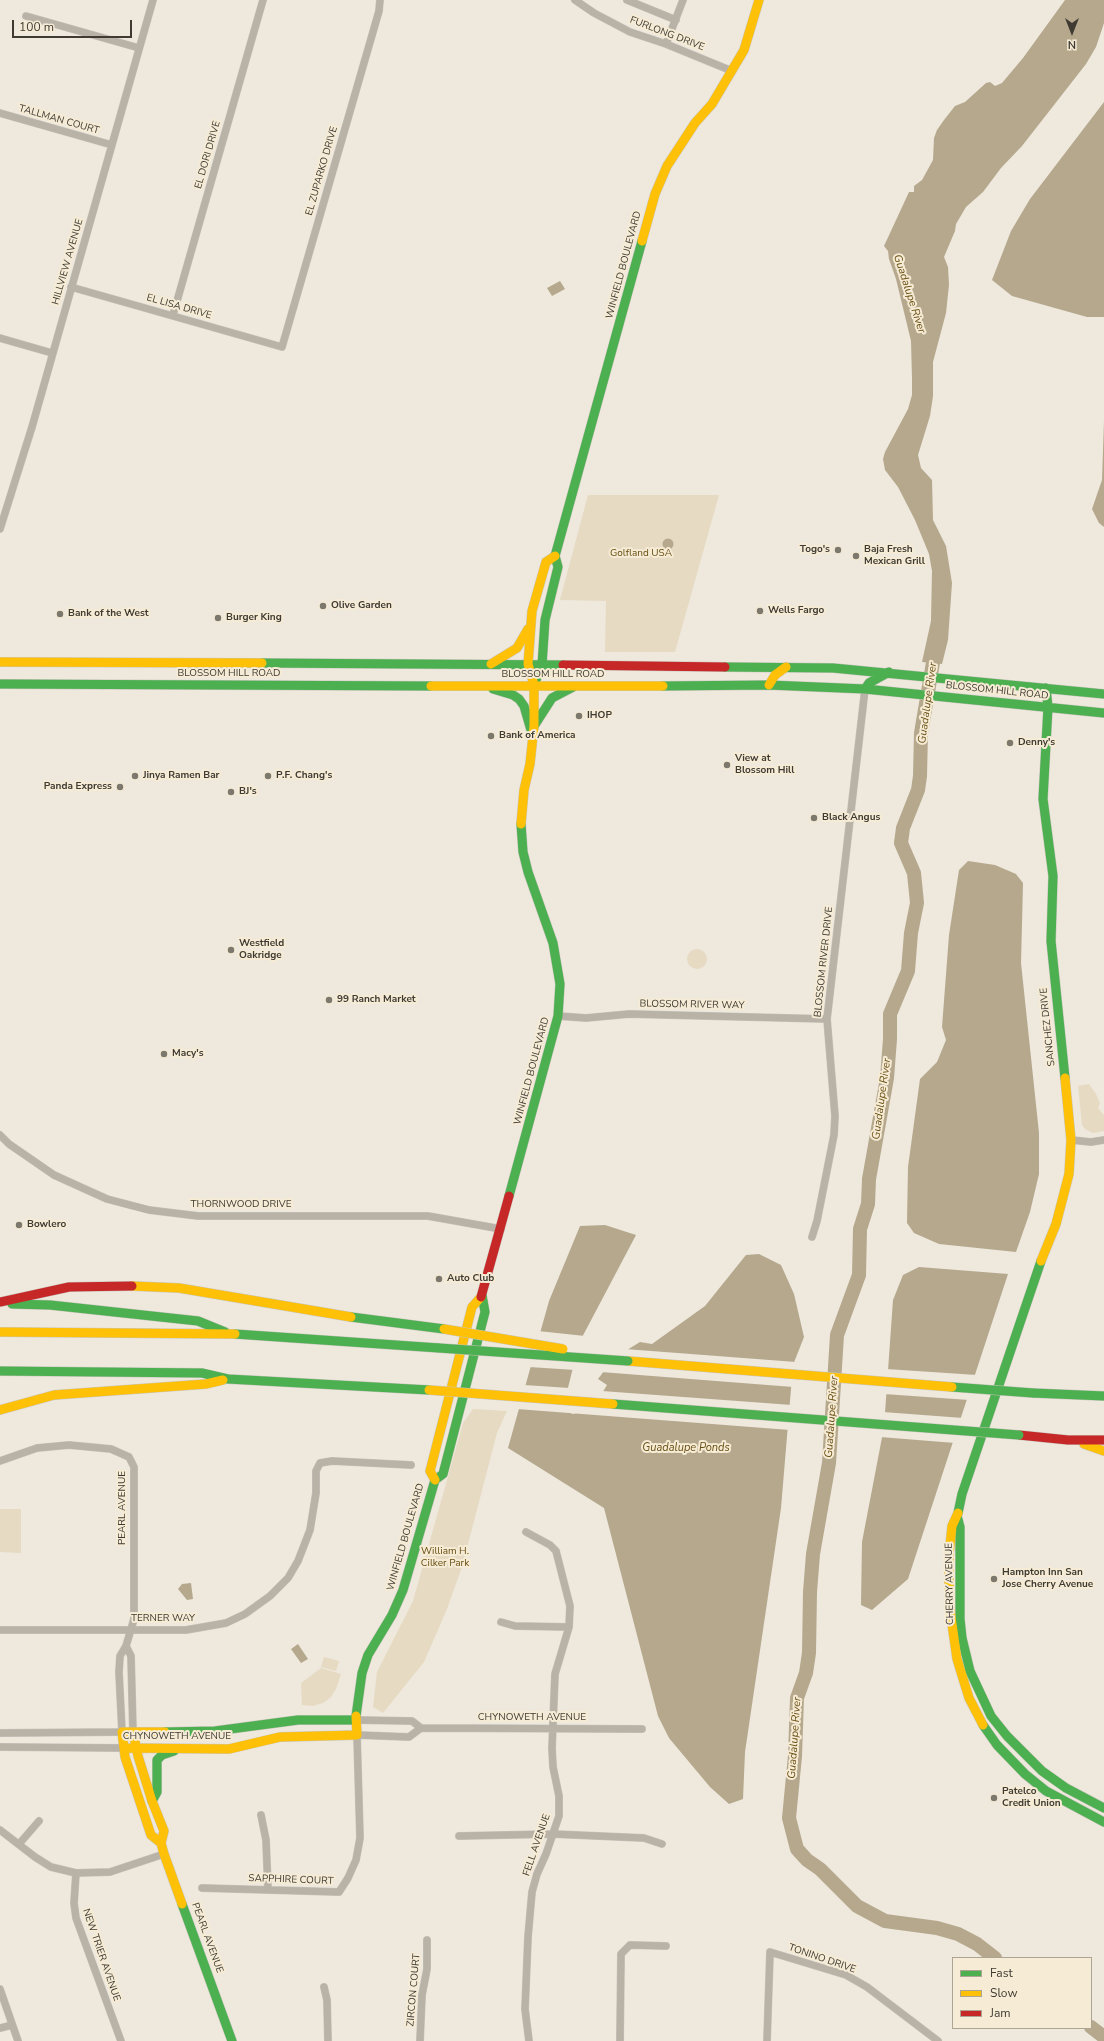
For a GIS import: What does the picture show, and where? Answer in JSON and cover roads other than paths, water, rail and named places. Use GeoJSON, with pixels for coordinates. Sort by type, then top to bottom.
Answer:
{"type":"FeatureCollection","features":[{"type":"Feature","properties":{"kind":"main road","name":"WINFIELD BOULEVARD"},"geometry":{"type":"LineString","coordinates":[[534,685],[542,665],[544,620],[558,567],[555,556],[654,194],[667,166],[695,123],[712,104],[744,50],[759,0]]}},
{"type":"Feature","properties":{"kind":"main road","name":"WINFIELD BOULEVARD"},"geometry":{"type":"LineString","coordinates":[[435,1480],[430,1471],[472,1307],[482,1295],[558,1016],[560,984],[553,943],[523,852],[521,822],[524,790],[530,764],[534,726],[534,685],[528,664],[532,612],[546,562],[555,556]]}},
{"type":"Feature","properties":{"kind":"main road"},"geometry":{"type":"LineString","coordinates":[[491,664],[517,648],[531,624]]}},
{"type":"Feature","properties":{"kind":"main road","name":"BLOSSOM HILL ROAD"},"geometry":{"type":"LineString","coordinates":[[0,662],[528,664],[786,667],[893,673],[1104,694]]}},
{"type":"Feature","properties":{"kind":"main road"},"geometry":{"type":"LineString","coordinates":[[769,685],[775,675],[786,667]]}},
{"type":"Feature","properties":{"kind":"main road"},"geometry":{"type":"LineString","coordinates":[[865,689],[869,683],[893,673]]}},
{"type":"Feature","properties":{"kind":"main road","name":"BLOSSOM HILL ROAD"},"geometry":{"type":"LineString","coordinates":[[0,684],[479,686],[769,685],[865,689],[1104,713]]}},
{"type":"Feature","properties":{"kind":"main road"},"geometry":{"type":"LineString","coordinates":[[479,686],[513,694],[519,699],[524,706],[533,739]]}},
{"type":"Feature","properties":{"kind":"main road"},"geometry":{"type":"LineString","coordinates":[[534,726],[552,698],[574,686]]}},
{"type":"Feature","properties":{"kind":"main road","name":"SANCHEZ DRIVE"},"geometry":{"type":"LineString","coordinates":[[1009,1354],[1038,1267],[1056,1224],[1064,1198],[1069,1174],[1071,1140],[1051,943],[1053,876],[1043,799],[1043,773],[1048,707],[1046,688]]}},
{"type":"Feature","properties":{"kind":"main road"},"geometry":{"type":"LineString","coordinates":[[0,1303],[69,1287],[132,1285],[180,1288],[382,1322],[444,1329],[628,1361]]}},
{"type":"Feature","properties":{"kind":"main road","name":"WINFIELD BOULEVARD"},"geometry":{"type":"LineString","coordinates":[[357,1735],[356,1720],[359,1686],[364,1665],[403,1590],[435,1480],[443,1474],[486,1312],[482,1295]]}},
{"type":"Feature","properties":{"kind":"main road"},"geometry":{"type":"LineString","coordinates":[[0,1303],[50,1305],[198,1321],[228,1334]]}},
{"type":"Feature","properties":{"kind":"main road"},"geometry":{"type":"LineString","coordinates":[[0,1332],[228,1334],[628,1361],[1033,1393],[1104,1396]]}},
{"type":"Feature","properties":{"kind":"main road","name":"CHERRY AVENUE"},"geometry":{"type":"LineString","coordinates":[[1009,1354],[962,1494],[957,1516],[952,1526],[949,1555],[949,1617],[957,1659],[969,1698],[980,1720],[997,1745],[1025,1774],[1046,1791],[1104,1822]]}},
{"type":"Feature","properties":{"kind":"main road"},"geometry":{"type":"LineString","coordinates":[[0,1371],[106,1370],[202,1374],[228,1379],[429,1390],[1068,1440],[1104,1440]]}},
{"type":"Feature","properties":{"kind":"main road"},"geometry":{"type":"LineString","coordinates":[[0,1410],[54,1395],[206,1384],[228,1379]]}},
{"type":"Feature","properties":{"kind":"main road"},"geometry":{"type":"LineString","coordinates":[[1068,1440],[1104,1451]]}},
{"type":"Feature","properties":{"kind":"main road","name":"CHERRY AVENUE"},"geometry":{"type":"LineString","coordinates":[[957,1516],[960,1527],[960,1619],[962,1638],[970,1671],[991,1716],[1007,1736],[1042,1771],[1066,1788],[1104,1808]]}},
{"type":"Feature","properties":{"kind":"main road","name":"CHYNOWETH AVENUE"},"geometry":{"type":"LineString","coordinates":[[122,1732],[216,1731],[298,1720],[356,1720]]}},
{"type":"Feature","properties":{"kind":"main road","name":"PEARL AVENUE"},"geometry":{"type":"LineString","coordinates":[[122,1732],[125,1757],[151,1835],[161,1843]]}},
{"type":"Feature","properties":{"kind":"main road","name":"PEARL AVENUE"},"geometry":{"type":"LineString","coordinates":[[133,1732],[152,1801],[164,1831],[161,1843],[164,1854],[232,2041]]}},
{"type":"Feature","properties":{"kind":"main road","name":"CHYNOWETH AVENUE"},"geometry":{"type":"LineString","coordinates":[[124,1748],[236,1748],[273,1738],[303,1735],[357,1735]]}},
{"type":"Feature","properties":{"kind":"main road"},"geometry":{"type":"LineString","coordinates":[[152,1801],[157,1792],[157,1760],[162,1755],[170,1752],[190,1748]]}},
{"type":"Feature","properties":{"kind":"street","name":"HILLVIEW AVENUE"},"geometry":{"type":"LineString","coordinates":[[0,529],[153,0]]}},
{"type":"Feature","properties":{"kind":"street","name":"EL DORI DRIVE"},"geometry":{"type":"LineString","coordinates":[[173,315],[263,0]]}},
{"type":"Feature","properties":{"kind":"street","name":"EL ZUPARKO DRIVE"},"geometry":{"type":"LineString","coordinates":[[282,347],[379,11],[380,0]]}},
{"type":"Feature","properties":{"kind":"street","name":"FURLONG DRIVE"},"geometry":{"type":"LineString","coordinates":[[575,0],[594,13],[630,32],[666,44],[732,71]]}},
{"type":"Feature","properties":{"kind":"street"},"geometry":{"type":"LineString","coordinates":[[627,0],[676,20]]}},
{"type":"Feature","properties":{"kind":"street"},"geometry":{"type":"LineString","coordinates":[[666,44],[683,0]]}},
{"type":"Feature","properties":{"kind":"street"},"geometry":{"type":"LineString","coordinates":[[26,16],[139,48]]}},
{"type":"Feature","properties":{"kind":"street","name":"TALLMAN COURT"},"geometry":{"type":"LineString","coordinates":[[0,113],[112,145]]}},
{"type":"Feature","properties":{"kind":"street","name":"EL LISA DRIVE"},"geometry":{"type":"LineString","coordinates":[[71,287],[282,347]]}},
{"type":"Feature","properties":{"kind":"street"},"geometry":{"type":"LineString","coordinates":[[0,338],[52,353]]}},
{"type":"Feature","properties":{"kind":"street","name":"BLOSSOM RIVER DRIVE"},"geometry":{"type":"LineString","coordinates":[[812,1237],[817,1221],[834,1135],[835,1116],[827,1019],[865,689]]}},
{"type":"Feature","properties":{"kind":"street","name":"BLOSSOM RIVER WAY"},"geometry":{"type":"LineString","coordinates":[[558,1016],[586,1018],[629,1014],[827,1019]]}},
{"type":"Feature","properties":{"kind":"street","name":"THORNWOOD DRIVE"},"geometry":{"type":"LineString","coordinates":[[0,1135],[9,1144],[54,1175],[107,1199],[142,1209],[198,1216],[428,1216],[501,1229]]}},
{"type":"Feature","properties":{"kind":"street"},"geometry":{"type":"LineString","coordinates":[[1071,1140],[1091,1142],[1104,1140]]}},
{"type":"Feature","properties":{"kind":"street","name":"PEARL AVENUE"},"geometry":{"type":"LineString","coordinates":[[0,1461],[37,1448],[69,1445],[111,1449],[124,1453],[133,1461],[134,1619],[126,1646],[120,1656],[119,1672],[122,1732]]}},
{"type":"Feature","properties":{"kind":"street","name":"TERNER WAY"},"geometry":{"type":"LineString","coordinates":[[0,1630],[186,1630],[226,1623],[245,1614],[270,1596],[288,1578],[304,1548],[314,1512],[316,1471],[320,1463],[332,1461],[411,1465]]}},
{"type":"Feature","properties":{"kind":"street","name":"FELL AVENUE"},"geometry":{"type":"LineString","coordinates":[[526,1532],[550,1544],[556,1551],[570,1606],[569,1627],[555,1674],[552,1729],[553,1767],[559,1796],[559,1816],[537,1874],[532,1892],[528,1937],[525,2009],[529,2041]]}},
{"type":"Feature","properties":{"kind":"street"},"geometry":{"type":"LineString","coordinates":[[500,1622],[515,1626],[569,1627]]}},
{"type":"Feature","properties":{"kind":"street","name":"PEARL AVENUE"},"geometry":{"type":"LineString","coordinates":[[126,1646],[131,1656],[133,1732]]}},
{"type":"Feature","properties":{"kind":"street","name":"CHYNOWETH AVENUE"},"geometry":{"type":"LineString","coordinates":[[356,1720],[412,1721],[421,1728]]}},
{"type":"Feature","properties":{"kind":"street","name":"CHYNOWETH AVENUE"},"geometry":{"type":"LineString","coordinates":[[357,1735],[409,1737],[421,1728],[642,1729]]}},
{"type":"Feature","properties":{"kind":"street","name":"CHYNOWETH AVENUE"},"geometry":{"type":"LineString","coordinates":[[0,1733],[122,1732]]}},
{"type":"Feature","properties":{"kind":"street","name":"SAPPHIRE COURT"},"geometry":{"type":"LineString","coordinates":[[202,1888],[338,1892],[348,1878],[356,1860],[360,1838],[357,1735]]}},
{"type":"Feature","properties":{"kind":"street","name":"CHYNOWETH AVENUE"},"geometry":{"type":"LineString","coordinates":[[0,1747],[124,1748]]}},
{"type":"Feature","properties":{"kind":"street"},"geometry":{"type":"LineString","coordinates":[[261,1815],[266,1840],[268,1889]]}},
{"type":"Feature","properties":{"kind":"street"},"geometry":{"type":"LineString","coordinates":[[19,1844],[39,1821]]}},
{"type":"Feature","properties":{"kind":"street"},"geometry":{"type":"LineString","coordinates":[[0,1830],[35,1857],[51,1867],[76,1873],[110,1872],[164,1854]]}},
{"type":"Feature","properties":{"kind":"street"},"geometry":{"type":"LineString","coordinates":[[459,1836],[553,1834],[644,1838],[662,1844]]}},
{"type":"Feature","properties":{"kind":"street","name":"NEW TRIER AVENUE"},"geometry":{"type":"LineString","coordinates":[[76,1873],[74,1903],[76,1918],[121,2041]]}},
{"type":"Feature","properties":{"kind":"street","name":"ZIRCON COURT"},"geometry":{"type":"LineString","coordinates":[[420,2041],[422,1996],[427,1969],[427,1940]]}},
{"type":"Feature","properties":{"kind":"street"},"geometry":{"type":"LineString","coordinates":[[620,2041],[621,1954],[630,1945],[666,1946]]}},
{"type":"Feature","properties":{"kind":"street","name":"TONINO DRIVE"},"geometry":{"type":"LineString","coordinates":[[767,2041],[770,1952],[846,1975],[867,1987],[938,2041]]}},
{"type":"Feature","properties":{"kind":"street"},"geometry":{"type":"LineString","coordinates":[[324,1987],[327,2000],[328,2041]]}},
{"type":"Feature","properties":{"kind":"street"},"geometry":{"type":"LineString","coordinates":[[0,1990],[18,2041]]}},
{"type":"Feature","properties":{"kind":"street"},"geometry":{"type":"LineString","coordinates":[[0,2028],[12,2025]]}},
{"type":"Feature","properties":{"kind":"water"},"geometry":{"type":"Polygon","coordinates":[[[1065,0],[1104,0],[1104,23],[1096,47],[1086,64],[1022,146],[1001,168],[983,192],[966,207],[956,224],[955,231],[944,257],[948,267],[949,285],[946,313],[933,362],[933,396],[930,416],[918,455],[921,468],[932,480],[933,520],[946,546],[952,583],[948,640],[942,664],[922,662],[931,621],[932,571],[929,554],[915,520],[898,487],[885,470],[883,459],[885,452],[908,409],[912,395],[911,341],[896,279],[889,259],[888,251],[884,246],[909,192],[914,192],[914,186],[922,180],[933,160],[934,138],[937,130],[944,120],[955,106],[965,102],[986,83],[990,82],[995,86],[1002,83],[1023,58],[1065,0]]]}},
{"type":"Feature","properties":{"kind":"water"},"geometry":{"type":"Polygon","coordinates":[[[1104,102],[1104,317],[1087,317],[1012,296],[992,280],[1011,231],[1030,199],[1104,102]]]}},
{"type":"Feature","properties":{"kind":"water"},"geometry":{"type":"Polygon","coordinates":[[[560,281],[565,289],[552,296],[547,288],[560,281]]]}},
{"type":"Feature","properties":{"kind":"water"},"geometry":{"type":"Polygon","coordinates":[[[1104,421],[1104,527],[1099,523],[1092,509],[1102,480],[1104,421]]]}},
{"type":"Feature","properties":{"kind":"water"},"geometry":{"type":"Polygon","coordinates":[[[666,539],[670,539],[672,540],[672,548],[666,549],[663,546],[663,542],[666,539]]]}},
{"type":"Feature","properties":{"kind":"water"},"geometry":{"type":"Polygon","coordinates":[[[968,861],[995,865],[1016,874],[1023,883],[1021,963],[1039,1133],[1039,1174],[1030,1212],[1016,1252],[939,1244],[914,1233],[907,1223],[908,1167],[920,1079],[937,1062],[946,1040],[942,1027],[949,935],[959,870],[968,861]]]}},
{"type":"Feature","properties":{"kind":"water","name":"Guadalupe Ponds"},"geometry":{"type":"Polygon","coordinates":[[[605,1225],[636,1235],[579,1343],[565,1400],[572,1414],[582,1412],[601,1395],[607,1385],[598,1379],[614,1358],[640,1342],[652,1344],[705,1306],[746,1255],[759,1254],[781,1265],[794,1294],[804,1337],[793,1365],[781,1508],[745,1752],[743,1799],[729,1804],[710,1787],[669,1738],[658,1716],[604,1508],[508,1448],[549,1301],[580,1226],[605,1225]]]}},
{"type":"Feature","properties":{"kind":"water"},"geometry":{"type":"Polygon","coordinates":[[[919,1267],[1008,1274],[908,1579],[872,1610],[861,1605],[862,1542],[884,1427],[893,1300],[903,1275],[919,1267]]]}},
{"type":"Feature","properties":{"kind":"water"},"geometry":{"type":"Polygon","coordinates":[[[191,1583],[193,1599],[187,1600],[178,1589],[182,1584],[191,1583]]]}},
{"type":"Feature","properties":{"kind":"water"},"geometry":{"type":"Polygon","coordinates":[[[298,1644],[308,1659],[301,1663],[291,1649],[298,1644]]]}},
{"type":"Feature","properties":{"kind":"waterway","name":"Guadalupe River"},"geometry":{"type":"LineString","coordinates":[[936,645],[921,733],[920,776],[918,790],[903,828],[901,843],[914,873],[917,903],[911,933],[908,971],[890,1014],[887,1078],[869,1179],[868,1204],[860,1229],[859,1275],[837,1335],[829,1463],[813,1554],[810,1592],[809,1653],[806,1673],[797,1698],[795,1756],[789,1818],[797,1849],[807,1860],[820,1869],[857,1906],[885,1921],[937,1928],[958,1934],[977,1944],[994,1957]]}},
{"type":"Feature","properties":{"kind":"waterway","name":"Guadalupe River"},"geometry":{"type":"LineString","coordinates":[[1092,2028],[1104,2037]]}},
{"type":"Feature","properties":{"kind":"place","name":"Togo's"},"geometry":{"type":"Point","coordinates":[838,550]}},
{"type":"Feature","properties":{"kind":"place","name":"Baja Fresh Mexican Grill"},"geometry":{"type":"Point","coordinates":[856,556]}},
{"type":"Feature","properties":{"kind":"place","name":"Olive Garden"},"geometry":{"type":"Point","coordinates":[323,606]}},
{"type":"Feature","properties":{"kind":"place","name":"Wells Fargo"},"geometry":{"type":"Point","coordinates":[760,611]}},
{"type":"Feature","properties":{"kind":"place","name":"Bank of the West"},"geometry":{"type":"Point","coordinates":[60,614]}},
{"type":"Feature","properties":{"kind":"place","name":"Burger King"},"geometry":{"type":"Point","coordinates":[218,618]}},
{"type":"Feature","properties":{"kind":"place","name":"IHOP"},"geometry":{"type":"Point","coordinates":[579,716]}},
{"type":"Feature","properties":{"kind":"place","name":"Bank of America"},"geometry":{"type":"Point","coordinates":[491,736]}},
{"type":"Feature","properties":{"kind":"place","name":"Denny's"},"geometry":{"type":"Point","coordinates":[1010,743]}},
{"type":"Feature","properties":{"kind":"place","name":"View at Blossom Hill"},"geometry":{"type":"Point","coordinates":[727,765]}},
{"type":"Feature","properties":{"kind":"place","name":"Jinya Ramen Bar"},"geometry":{"type":"Point","coordinates":[135,776]}},
{"type":"Feature","properties":{"kind":"place","name":"P.F. Chang's"},"geometry":{"type":"Point","coordinates":[268,776]}},
{"type":"Feature","properties":{"kind":"place","name":"Panda Express"},"geometry":{"type":"Point","coordinates":[120,787]}},
{"type":"Feature","properties":{"kind":"place","name":"BJ's"},"geometry":{"type":"Point","coordinates":[231,792]}},
{"type":"Feature","properties":{"kind":"place","name":"Black Angus"},"geometry":{"type":"Point","coordinates":[814,818]}},
{"type":"Feature","properties":{"kind":"place","name":"Westfield Oakridge"},"geometry":{"type":"Point","coordinates":[231,950]}},
{"type":"Feature","properties":{"kind":"place","name":"99 Ranch Market"},"geometry":{"type":"Point","coordinates":[329,1000]}},
{"type":"Feature","properties":{"kind":"place","name":"Macy's"},"geometry":{"type":"Point","coordinates":[164,1054]}},
{"type":"Feature","properties":{"kind":"place","name":"Bowlero"},"geometry":{"type":"Point","coordinates":[19,1225]}},
{"type":"Feature","properties":{"kind":"place","name":"Auto Club"},"geometry":{"type":"Point","coordinates":[439,1279]}},
{"type":"Feature","properties":{"kind":"place","name":"Hampton Inn San Jose Cherry Avenue"},"geometry":{"type":"Point","coordinates":[994,1579]}},
{"type":"Feature","properties":{"kind":"place","name":"Patelco Credit Union"},"geometry":{"type":"Point","coordinates":[994,1798]}},
{"type":"Feature","properties":{"kind":"park label","name":"Golfland USA"},"geometry":{"type":"Point","coordinates":[641,554]}},
{"type":"Feature","properties":{"kind":"park label","name":"William H. Cilker Park"},"geometry":{"type":"Point","coordinates":[445,1558]}}]}
